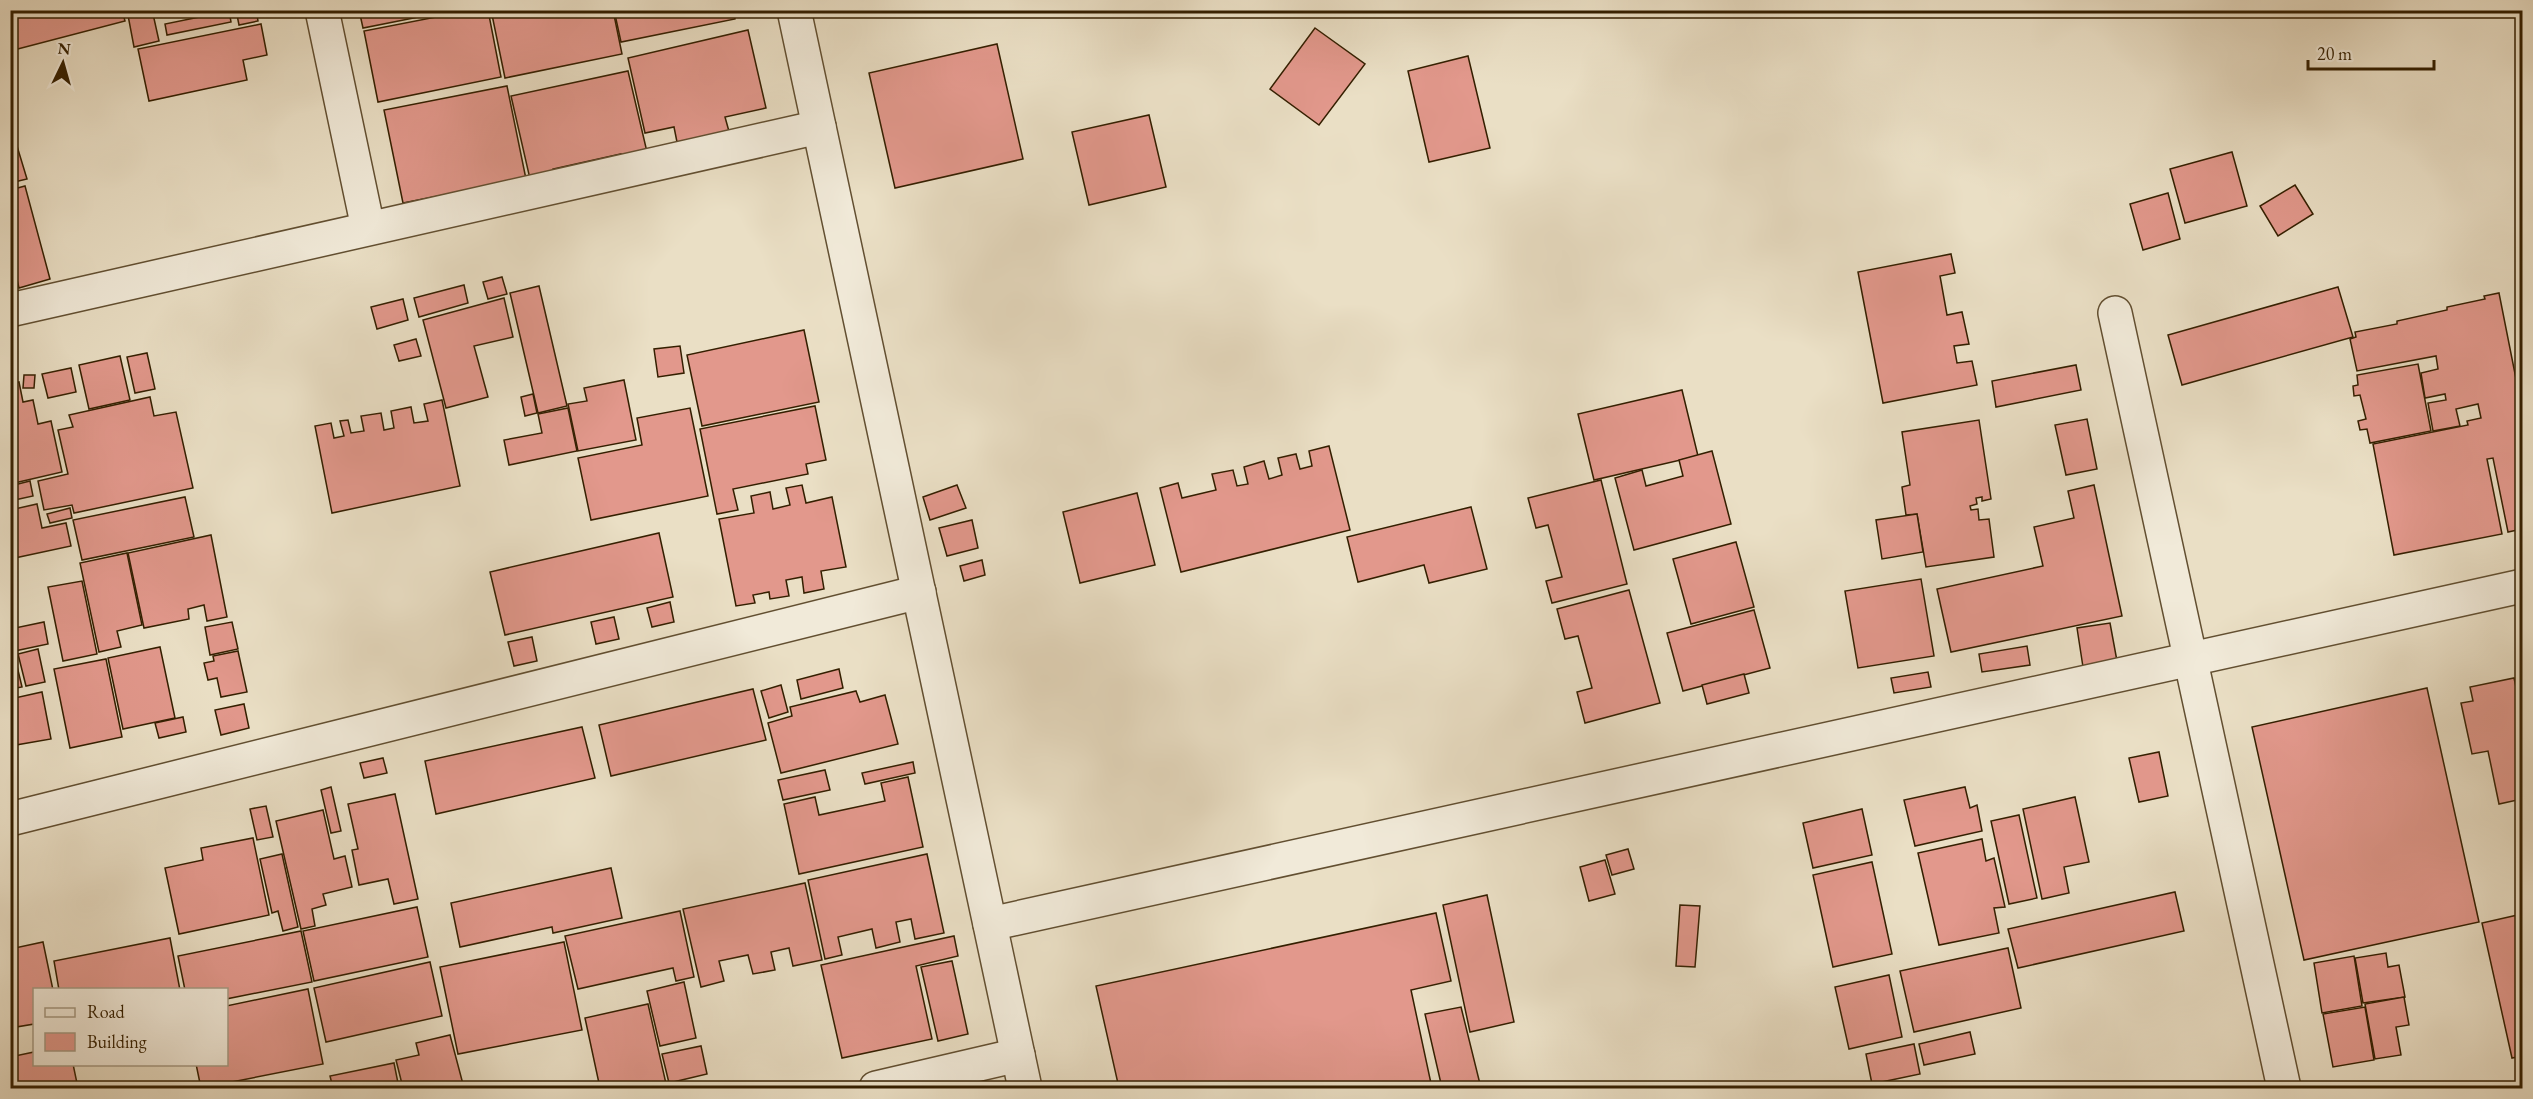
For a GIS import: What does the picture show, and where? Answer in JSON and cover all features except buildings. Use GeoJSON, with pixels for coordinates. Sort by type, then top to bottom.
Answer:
{"type":"FeatureCollection","features":[{"type":"Feature","properties":{"kind":"street"},"geometry":{"type":"LineString","coordinates":[[322,10],[368,228]]}},
{"type":"Feature","properties":{"kind":"street"},"geometry":{"type":"LineString","coordinates":[[794,10],[1025,1089]]}},
{"type":"Feature","properties":{"kind":"street"},"geometry":{"type":"LineString","coordinates":[[10,310],[819,127]]}},
{"type":"Feature","properties":{"kind":"street"},"geometry":{"type":"LineString","coordinates":[[2115,313],[2284,1089]]}},
{"type":"Feature","properties":{"kind":"street"},"geometry":{"type":"LineString","coordinates":[[990,924],[2523,586]]}},
{"type":"Feature","properties":{"kind":"street"},"geometry":{"type":"LineString","coordinates":[[10,819],[919,592]]}},
{"type":"Feature","properties":{"kind":"street"},"geometry":{"type":"LineString","coordinates":[[876,1089],[1018,1055]]}}]}
